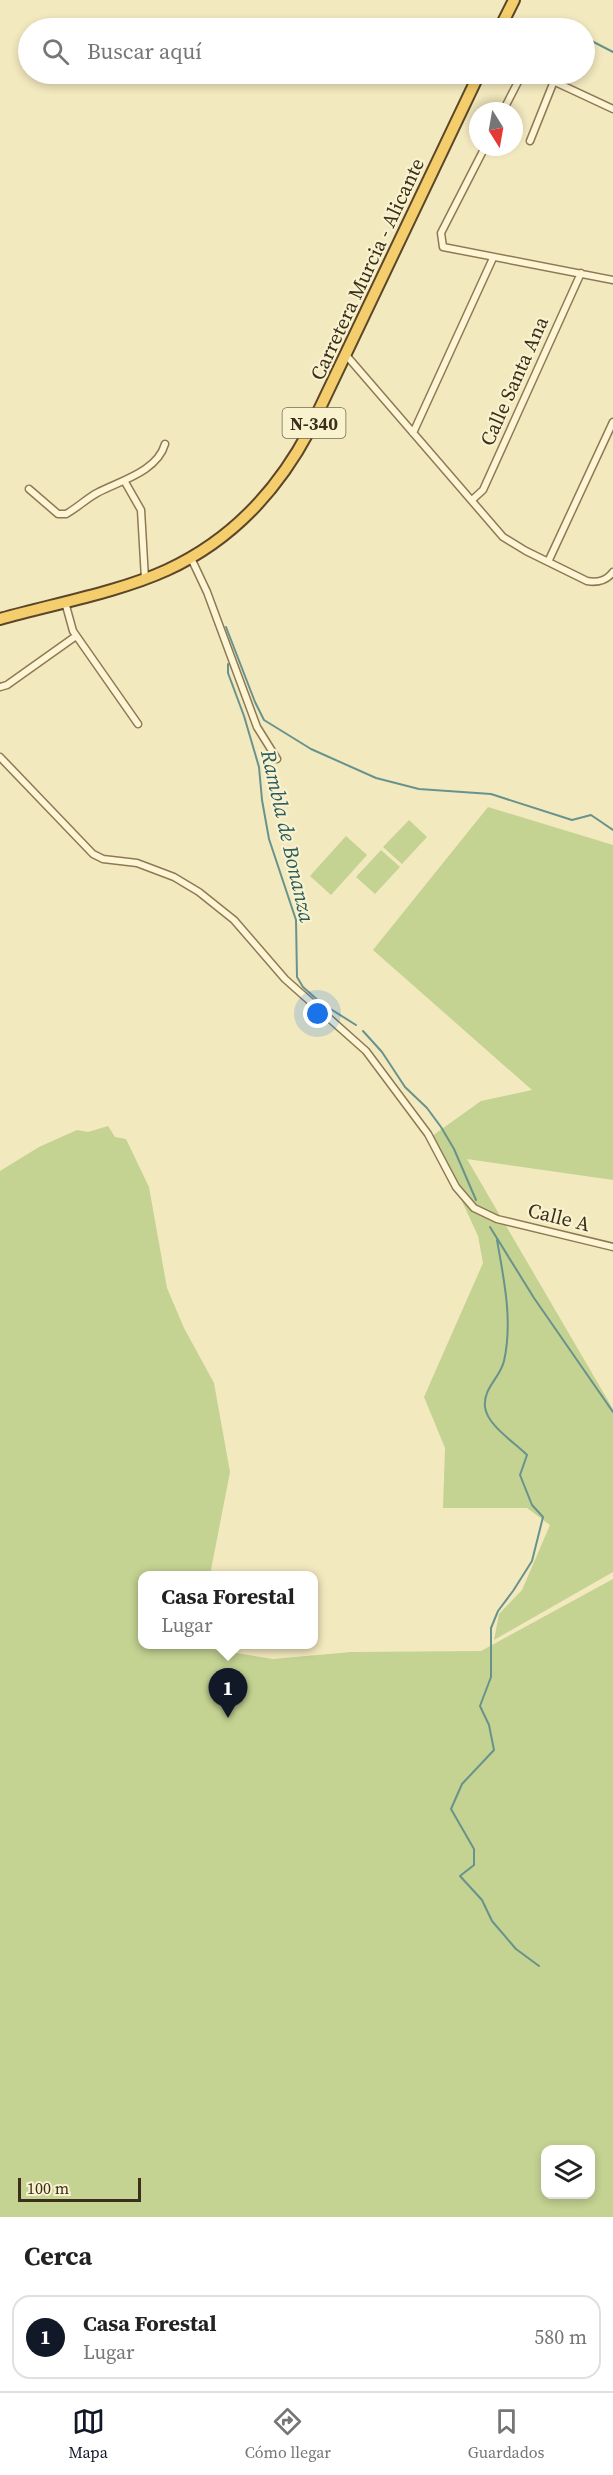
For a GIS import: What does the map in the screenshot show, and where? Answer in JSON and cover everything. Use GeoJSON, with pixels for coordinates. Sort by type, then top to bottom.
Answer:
{"type":"FeatureCollection","features":[{"type":"Feature","properties":{"kind":"highway"},"geometry":{"type":"LineString","coordinates":[[505,18],[514,0]]}},
{"type":"Feature","properties":{"kind":"highway","name":"Carretera Murcia - Alicante"},"geometry":{"type":"LineString","coordinates":[[0,619],[145,579],[191,558],[238,524],[273,487],[293,460],[346,355],[474,84]]}},
{"type":"Feature","properties":{"kind":"street"},"geometry":{"type":"LineString","coordinates":[[508,102],[517,84]]}},
{"type":"Feature","properties":{"kind":"street"},"geometry":{"type":"LineString","coordinates":[[530,141],[553,84]]}},
{"type":"Feature","properties":{"kind":"street"},"geometry":{"type":"LineString","coordinates":[[560,84],[613,109]]}},
{"type":"Feature","properties":{"kind":"street"},"geometry":{"type":"LineString","coordinates":[[480,156],[441,233],[443,247],[613,280]]}},
{"type":"Feature","properties":{"kind":"street"},"geometry":{"type":"LineString","coordinates":[[413,433],[494,258]]}},
{"type":"Feature","properties":{"kind":"street","name":"Calle Santa Ana"},"geometry":{"type":"LineString","coordinates":[[472,500],[483,490],[581,273]]}},
{"type":"Feature","properties":{"kind":"street"},"geometry":{"type":"LineString","coordinates":[[346,355],[503,537],[587,581],[598,582],[608,578],[613,572]]}},
{"type":"Feature","properties":{"kind":"street"},"geometry":{"type":"LineString","coordinates":[[548,562],[613,422]]}},
{"type":"Feature","properties":{"kind":"street"},"geometry":{"type":"LineString","coordinates":[[29,489],[62,515],[108,487],[125,482],[153,462],[165,444]]}},
{"type":"Feature","properties":{"kind":"street"},"geometry":{"type":"LineString","coordinates":[[125,482],[141,510],[145,579]]}},
{"type":"Feature","properties":{"kind":"street"},"geometry":{"type":"LineString","coordinates":[[191,558],[207,592],[257,727],[277,759]]}},
{"type":"Feature","properties":{"kind":"street"},"geometry":{"type":"LineString","coordinates":[[64,601],[76,636],[138,724]]}},
{"type":"Feature","properties":{"kind":"street"},"geometry":{"type":"LineString","coordinates":[[0,687],[7,685],[76,636]]}},
{"type":"Feature","properties":{"kind":"street","name":"Calle A"},"geometry":{"type":"LineString","coordinates":[[0,757],[93,854],[103,859],[137,863],[174,876],[199,892],[234,920],[285,979],[366,1051],[428,1134],[465,1200],[481,1213],[497,1219],[613,1247]]}},
{"type":"Feature","properties":{"kind":"green space"},"geometry":{"type":"Polygon","coordinates":[[[488,807],[613,845],[613,1180],[467,1159],[613,1409],[613,1572],[494,1640],[499,1614],[522,1590],[550,1525],[527,1508],[443,1508],[445,1448],[424,1397],[483,1263],[478,1236],[432,1136],[481,1101],[532,1090],[373,950],[488,807]]]}},
{"type":"Feature","properties":{"kind":"green space"},"geometry":{"type":"Polygon","coordinates":[[[409,820],[427,837],[402,864],[383,847],[409,820]]]}},
{"type":"Feature","properties":{"kind":"green space"},"geometry":{"type":"Polygon","coordinates":[[[346,836],[367,855],[331,895],[310,876],[346,836]]]}},
{"type":"Feature","properties":{"kind":"green space"},"geometry":{"type":"Polygon","coordinates":[[[381,850],[400,867],[375,894],[356,877],[381,850]]]}},
{"type":"Feature","properties":{"kind":"green space"},"geometry":{"type":"Polygon","coordinates":[[[108,1126],[115,1137],[126,1139],[149,1187],[167,1288],[184,1328],[214,1383],[230,1472],[211,1571],[138,1571],[138,1649],[212,1649],[273,1659],[351,1652],[481,1651],[613,1579],[613,2217],[0,2217],[0,1171],[39,1147],[77,1130],[88,1132],[108,1126]]]}},
{"type":"Feature","properties":{"kind":"waterway"},"geometry":{"type":"LineString","coordinates":[[595,43],[613,52]]}},
{"type":"Feature","properties":{"kind":"waterway"},"geometry":{"type":"LineString","coordinates":[[226,627],[264,720],[311,749],[376,778],[419,789],[491,794],[572,820],[591,815],[613,830]]}},
{"type":"Feature","properties":{"kind":"waterway","name":"Rambla de Bonanza"},"geometry":{"type":"LineString","coordinates":[[228,664],[228,673],[259,767],[269,839],[296,920],[297,977],[303,987],[321,1003],[356,1025]]}},
{"type":"Feature","properties":{"kind":"waterway","name":"Rambla de Bonanza"},"geometry":{"type":"LineString","coordinates":[[363,1031],[382,1052],[405,1087],[427,1108],[441,1127],[454,1149],[476,1200]]}},
{"type":"Feature","properties":{"kind":"waterway","name":"Rambla de Bonanza"},"geometry":{"type":"LineString","coordinates":[[490,1227],[534,1298],[613,1412]]}},
{"type":"Feature","properties":{"kind":"waterway"},"geometry":{"type":"LineString","coordinates":[[497,1240],[508,1316],[507,1346],[502,1367],[487,1394],[485,1407],[496,1427],[527,1455],[520,1475],[532,1505],[543,1517],[532,1561],[498,1611],[491,1628],[491,1677],[480,1706],[489,1725],[494,1750],[462,1784],[451,1809],[474,1849],[474,1865],[460,1876],[482,1900],[492,1921],[516,1949],[539,1966]]}},
{"type":"Feature","properties":{"kind":"place","name":"Casa Forestal"},"geometry":{"type":"Point","coordinates":[228,1718]}}]}
